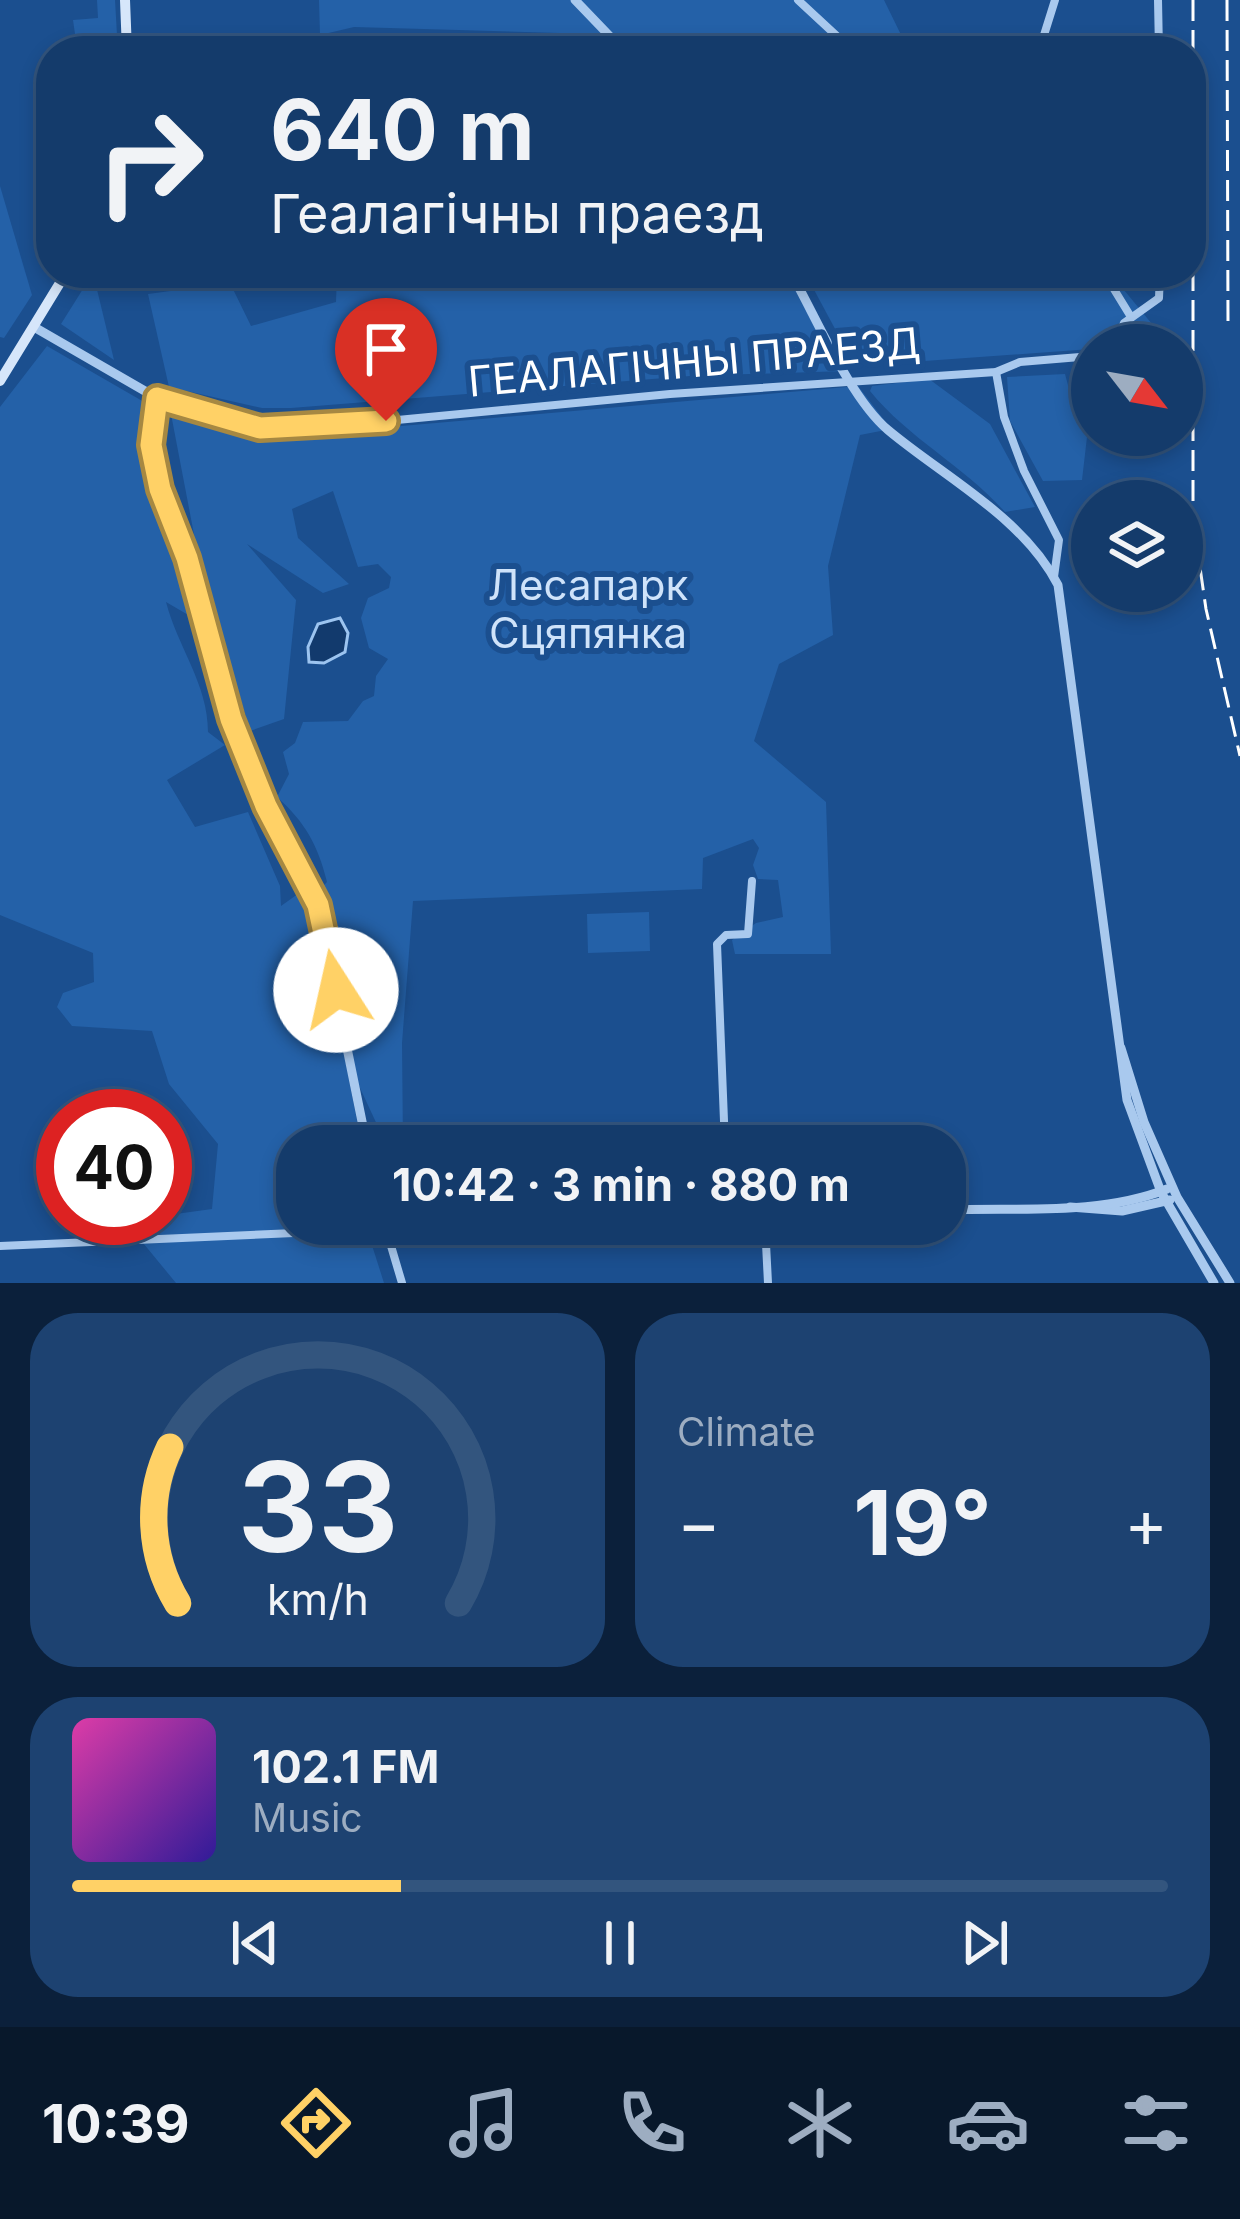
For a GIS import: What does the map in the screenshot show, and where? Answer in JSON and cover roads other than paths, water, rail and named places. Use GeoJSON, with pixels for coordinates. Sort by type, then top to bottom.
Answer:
{"type":"FeatureCollection","features":[{"type":"Feature","properties":{"kind":"main road"},"geometry":{"type":"LineString","coordinates":[[124,0],[126,36]]}},
{"type":"Feature","properties":{"kind":"main road"},"geometry":{"type":"LineString","coordinates":[[0,381],[56,288]]}},
{"type":"Feature","properties":{"kind":"street"},"geometry":{"type":"LineString","coordinates":[[575,0],[610,36]]}},
{"type":"Feature","properties":{"kind":"street"},"geometry":{"type":"LineString","coordinates":[[798,0],[837,36]]}},
{"type":"Feature","properties":{"kind":"street"},"geometry":{"type":"LineString","coordinates":[[1044,36],[1055,0]]}},
{"type":"Feature","properties":{"kind":"street"},"geometry":{"type":"LineString","coordinates":[[1158,0],[1159,36]]}},
{"type":"Feature","properties":{"kind":"street"},"geometry":{"type":"LineString","coordinates":[[800,288],[885,428],[948,471],[1054,577]]}},
{"type":"Feature","properties":{"kind":"street"},"geometry":{"type":"LineString","coordinates":[[1113,288],[1131,317]]}},
{"type":"Feature","properties":{"kind":"street"},"geometry":{"type":"LineString","coordinates":[[1127,324],[1159,298],[1159,288]]}},
{"type":"Feature","properties":{"kind":"street","name":"ГЕАЛАГІЧНЫ ПРАЕЗД"},"geometry":{"type":"LineString","coordinates":[[34,327],[157,398],[260,428],[313,428],[853,380],[996,372],[1020,362],[1071,358]]}},
{"type":"Feature","properties":{"kind":"street"},"geometry":{"type":"LineString","coordinates":[[996,372],[1004,417],[1024,471],[1059,540],[1054,577],[1127,1100],[1214,1283]]}},
{"type":"Feature","properties":{"kind":"street"},"geometry":{"type":"LineString","coordinates":[[157,398],[151,445],[155,473],[187,558],[231,719],[271,817],[318,905],[364,1125]]}},
{"type":"Feature","properties":{"kind":"street"},"geometry":{"type":"LineString","coordinates":[[723,1125],[717,944],[726,935],[748,934],[752,881]]}},
{"type":"Feature","properties":{"kind":"street"},"geometry":{"type":"LineString","coordinates":[[966,1209],[1070,1207],[1169,1194]]}},
{"type":"Feature","properties":{"kind":"street"},"geometry":{"type":"LineString","coordinates":[[1169,1194],[1230,1283]]}},
{"type":"Feature","properties":{"kind":"street"},"geometry":{"type":"LineString","coordinates":[[0,1246],[276,1232]]}},
{"type":"Feature","properties":{"kind":"street"},"geometry":{"type":"LineString","coordinates":[[391,1245],[402,1283]]}},
{"type":"Feature","properties":{"kind":"street"},"geometry":{"type":"LineString","coordinates":[[766,1245],[768,1283]]}},
{"type":"Feature","properties":{"kind":"railway"},"geometry":{"type":"LineString","coordinates":[[1193,0],[1193,36]]}},
{"type":"Feature","properties":{"kind":"railway"},"geometry":{"type":"LineString","coordinates":[[1227,0],[1228,323]]}},
{"type":"Feature","properties":{"kind":"railway"},"geometry":{"type":"LineString","coordinates":[[1193,288],[1193,519],[1206,609],[1240,756]]}},
{"type":"Feature","properties":{"kind":"park label","name":"Лесапарк Сцяпянка"},"geometry":{"type":"Point","coordinates":[588,609]}}]}
